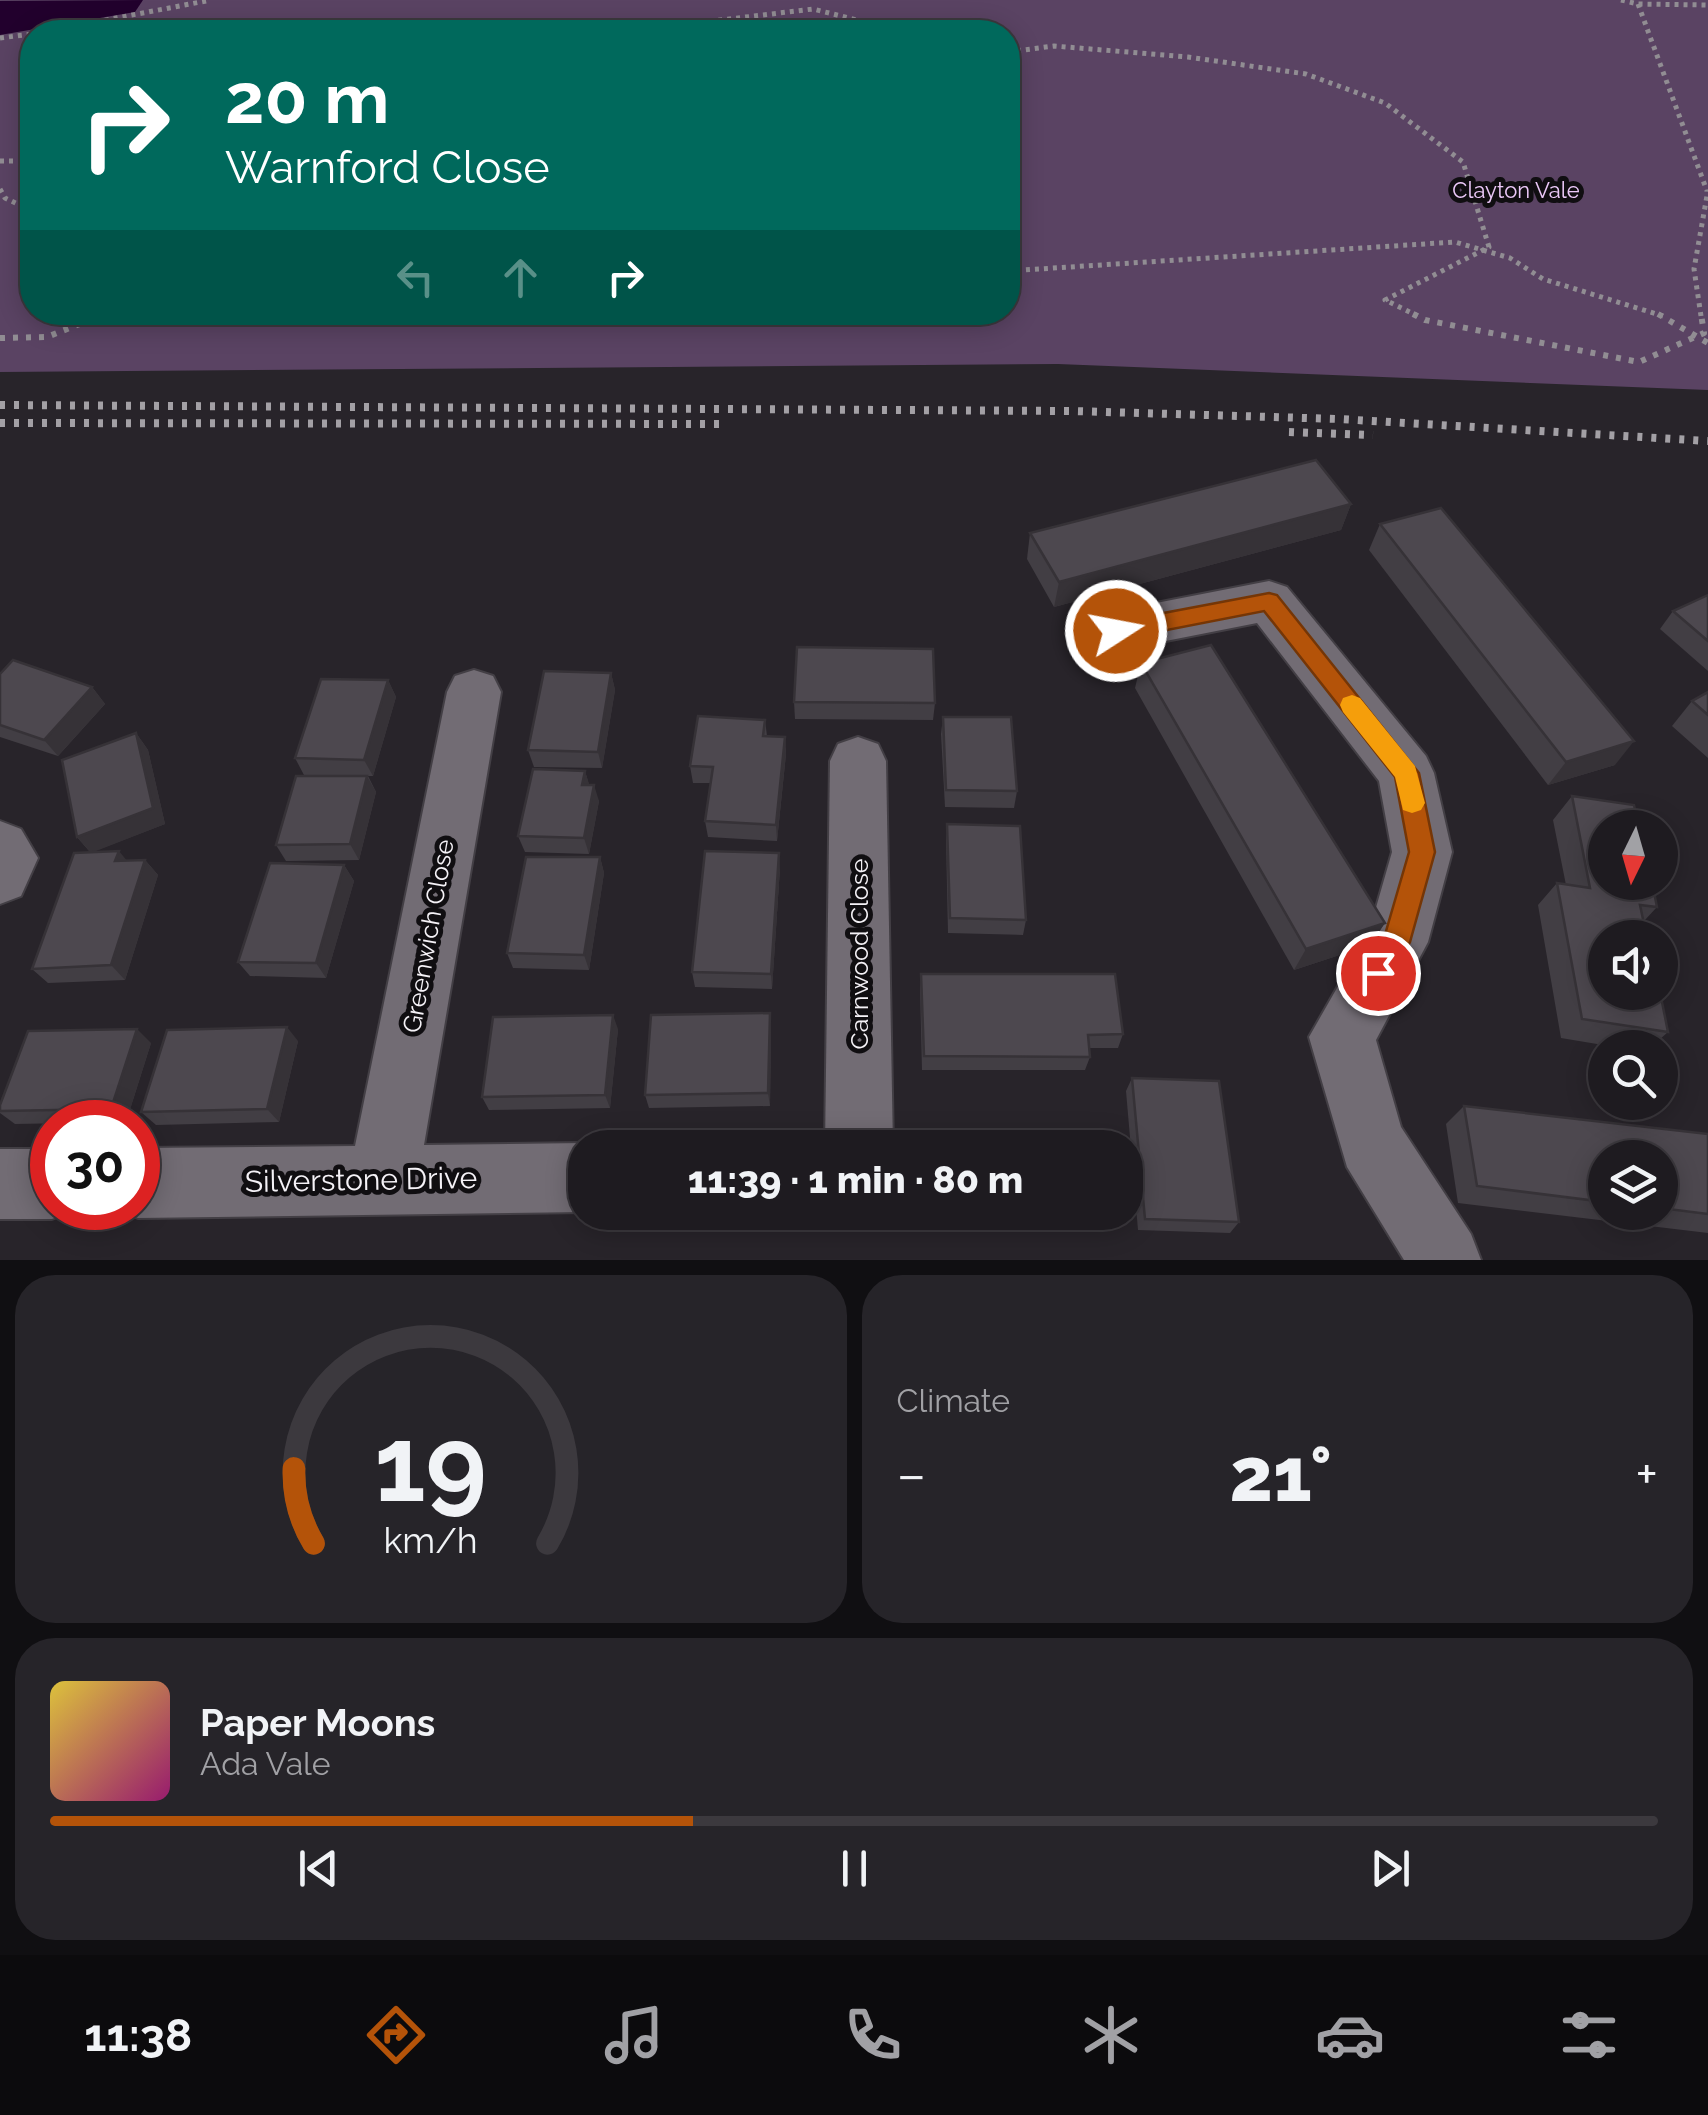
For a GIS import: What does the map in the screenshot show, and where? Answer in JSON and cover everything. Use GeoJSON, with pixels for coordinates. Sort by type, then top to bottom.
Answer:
{"type":"FeatureCollection","features":[{"type":"Feature","properties":{"kind":"street"},"geometry":{"type":"LineString","coordinates":[[1116,631],[1269,601],[1406,773],[1422,852],[1397,942],[1342,1037],[1371,1143],[1444,1260]]}},
{"type":"Feature","properties":{"kind":"street","name":"Greenwich Close"},"geometry":{"type":"LineString","coordinates":[[383,1180],[474,692]]}},
{"type":"Feature","properties":{"kind":"street","name":"Carnwood Close"},"geometry":{"type":"LineString","coordinates":[[858,761],[859,1130]]}},
{"type":"Feature","properties":{"kind":"street"},"geometry":{"type":"LineString","coordinates":[[0,846],[8,858],[0,877]]}},
{"type":"Feature","properties":{"kind":"street","name":"Silverstone Drive"},"geometry":{"type":"LineString","coordinates":[[160,1183],[568,1178]]}},
{"type":"Feature","properties":{"kind":"street"},"geometry":{"type":"LineString","coordinates":[[0,1184],[30,1184]]}},
{"type":"Feature","properties":{"kind":"path"},"geometry":{"type":"LineString","coordinates":[[106,20],[210,0]]}},
{"type":"Feature","properties":{"kind":"path"},"geometry":{"type":"LineString","coordinates":[[1621,0],[1638,4],[1708,5]]}},
{"type":"Feature","properties":{"kind":"path"},"geometry":{"type":"LineString","coordinates":[[1020,50],[1054,46],[1188,57],[1306,74],[1385,103],[1463,162],[1489,246],[1385,300],[1424,320],[1639,362],[1704,333],[1694,269],[1708,191],[1638,4]]}},
{"type":"Feature","properties":{"kind":"path"},"geometry":{"type":"LineString","coordinates":[[721,20],[813,9],[857,20]]}},
{"type":"Feature","properties":{"kind":"path"},"geometry":{"type":"LineString","coordinates":[[0,189],[4,198],[20,205]]}},
{"type":"Feature","properties":{"kind":"path"},"geometry":{"type":"LineString","coordinates":[[1020,270],[1456,242],[1510,258],[1544,279],[1659,314],[1708,344]]}},
{"type":"Feature","properties":{"kind":"path"},"geometry":{"type":"LineString","coordinates":[[0,338],[46,337],[76,325]]}},
{"type":"Feature","properties":{"kind":"green space","name":"Clayton Vale"},"geometry":{"type":"Polygon","coordinates":[[[0,0],[1708,0],[1708,390],[1058,364],[0,372],[0,0]]]}},
{"type":"Feature","properties":{"kind":"building"},"geometry":{"type":"Polygon","coordinates":[[[1316,460],[1351,504],[1059,582],[1030,533],[1316,460]]]}},
{"type":"Feature","properties":{"kind":"building"},"geometry":{"type":"Polygon","coordinates":[[[1441,508],[1634,741],[1566,762],[1380,524],[1441,508]]]}},
{"type":"Feature","properties":{"kind":"building"},"geometry":{"type":"Polygon","coordinates":[[[1708,595],[1708,641],[1673,611],[1708,595]]]}},
{"type":"Feature","properties":{"kind":"building"},"geometry":{"type":"Polygon","coordinates":[[[1211,645],[1385,923],[1306,949],[1141,663],[1211,645]]]}},
{"type":"Feature","properties":{"kind":"building"},"geometry":{"type":"Polygon","coordinates":[[[797,647],[933,649],[935,703],[794,702],[797,647]]]}},
{"type":"Feature","properties":{"kind":"building"},"geometry":{"type":"Polygon","coordinates":[[[13,660],[92,687],[44,740],[0,725],[0,674],[13,660]]]}},
{"type":"Feature","properties":{"kind":"building"},"geometry":{"type":"Polygon","coordinates":[[[544,671],[611,673],[598,752],[528,750],[544,671]]]}},
{"type":"Feature","properties":{"kind":"building"},"geometry":{"type":"Polygon","coordinates":[[[321,679],[388,680],[364,760],[295,758],[321,679]]]}},
{"type":"Feature","properties":{"kind":"building"},"geometry":{"type":"Polygon","coordinates":[[[1708,692],[1708,715],[1692,701],[1708,692]]]}},
{"type":"Feature","properties":{"kind":"building"},"geometry":{"type":"Polygon","coordinates":[[[698,716],[765,720],[763,736],[785,737],[776,825],[705,821],[713,767],[690,766],[698,716]]]}},
{"type":"Feature","properties":{"kind":"building"},"geometry":{"type":"Polygon","coordinates":[[[943,717],[1011,717],[1017,791],[946,790],[943,717]]]}},
{"type":"Feature","properties":{"kind":"building"},"geometry":{"type":"Polygon","coordinates":[[[136,733],[153,808],[77,837],[62,760],[136,733]]]}},
{"type":"Feature","properties":{"kind":"building"},"geometry":{"type":"Polygon","coordinates":[[[533,769],[585,771],[582,785],[594,785],[584,838],[518,836],[533,769]]]}},
{"type":"Feature","properties":{"kind":"building"},"geometry":{"type":"Polygon","coordinates":[[[296,776],[367,776],[350,844],[276,845],[296,776]]]}},
{"type":"Feature","properties":{"kind":"building"},"geometry":{"type":"Polygon","coordinates":[[[1572,796],[1634,805],[1635,810],[1588,810],[1588,878],[1572,796]]]}},
{"type":"Feature","properties":{"kind":"building"},"geometry":{"type":"Polygon","coordinates":[[[947,824],[1020,826],[1026,920],[950,918],[947,824]]]}},
{"type":"Feature","properties":{"kind":"building"},"geometry":{"type":"Polygon","coordinates":[[[119,851],[115,861],[145,860],[111,965],[32,969],[74,853],[119,851]]]}},
{"type":"Feature","properties":{"kind":"building"},"geometry":{"type":"Polygon","coordinates":[[[705,851],[779,853],[771,974],[692,972],[705,851]]]}},
{"type":"Feature","properties":{"kind":"building"},"geometry":{"type":"Polygon","coordinates":[[[526,857],[600,857],[584,955],[507,953],[526,857]]]}},
{"type":"Feature","properties":{"kind":"building"},"geometry":{"type":"Polygon","coordinates":[[[270,863],[344,865],[316,963],[238,962],[270,863]]]}},
{"type":"Feature","properties":{"kind":"building"},"geometry":{"type":"Polygon","coordinates":[[[1557,883],[1588,888],[1588,900],[1656,900],[1657,907],[1640,905],[1643,920],[1588,920],[1588,1010],[1664,1010],[1668,1030],[1582,1019],[1557,883]]]}},
{"type":"Feature","properties":{"kind":"building"},"geometry":{"type":"Polygon","coordinates":[[[921,974],[1115,974],[1123,1034],[1088,1035],[1090,1057],[924,1056],[921,974]]]}},
{"type":"Feature","properties":{"kind":"building"},"geometry":{"type":"Polygon","coordinates":[[[770,1013],[768,1093],[645,1095],[651,1015],[770,1013]]]}},
{"type":"Feature","properties":{"kind":"building"},"geometry":{"type":"Polygon","coordinates":[[[613,1015],[605,1095],[482,1097],[493,1017],[613,1015]]]}},
{"type":"Feature","properties":{"kind":"building"},"geometry":{"type":"Polygon","coordinates":[[[287,1027],[267,1109],[160,1112],[160,1100],[145,1100],[167,1030],[287,1027]]]}},
{"type":"Feature","properties":{"kind":"building"},"geometry":{"type":"Polygon","coordinates":[[[137,1029],[114,1100],[30,1100],[30,1110],[0,1111],[28,1031],[137,1029]]]}},
{"type":"Feature","properties":{"kind":"building"},"geometry":{"type":"Polygon","coordinates":[[[1132,1078],[1219,1081],[1239,1222],[1145,1219],[1143,1130],[1137,1130],[1132,1078]]]}},
{"type":"Feature","properties":{"kind":"building"},"geometry":{"type":"Polygon","coordinates":[[[1464,1106],[1708,1134],[1708,1214],[1678,1210],[1678,1140],[1588,1140],[1588,1200],[1477,1186],[1464,1106]]]}},
{"type":"Feature","properties":{"kind":"waterway"},"geometry":{"type":"LineString","coordinates":[[0,18],[116,0]]}},
{"type":"Feature","properties":{"kind":"railway"},"geometry":{"type":"LineString","coordinates":[[0,405],[1072,411],[1339,419],[1708,441]]}},
{"type":"Feature","properties":{"kind":"railway"},"geometry":{"type":"LineString","coordinates":[[0,423],[724,424]]}},
{"type":"Feature","properties":{"kind":"railway"},"geometry":{"type":"LineString","coordinates":[[1289,432],[1373,435]]}},
{"type":"Feature","properties":{"kind":"slow traffic"},"geometry":{"type":"LineString","coordinates":[[1352,705],[1406,773],[1412,803]]}},
{"type":"Feature","properties":{"kind":"route"},"geometry":{"type":"LineString","coordinates":[[1116,631],[1269,601],[1406,773],[1422,852],[1397,942],[1378,973]]}}]}
